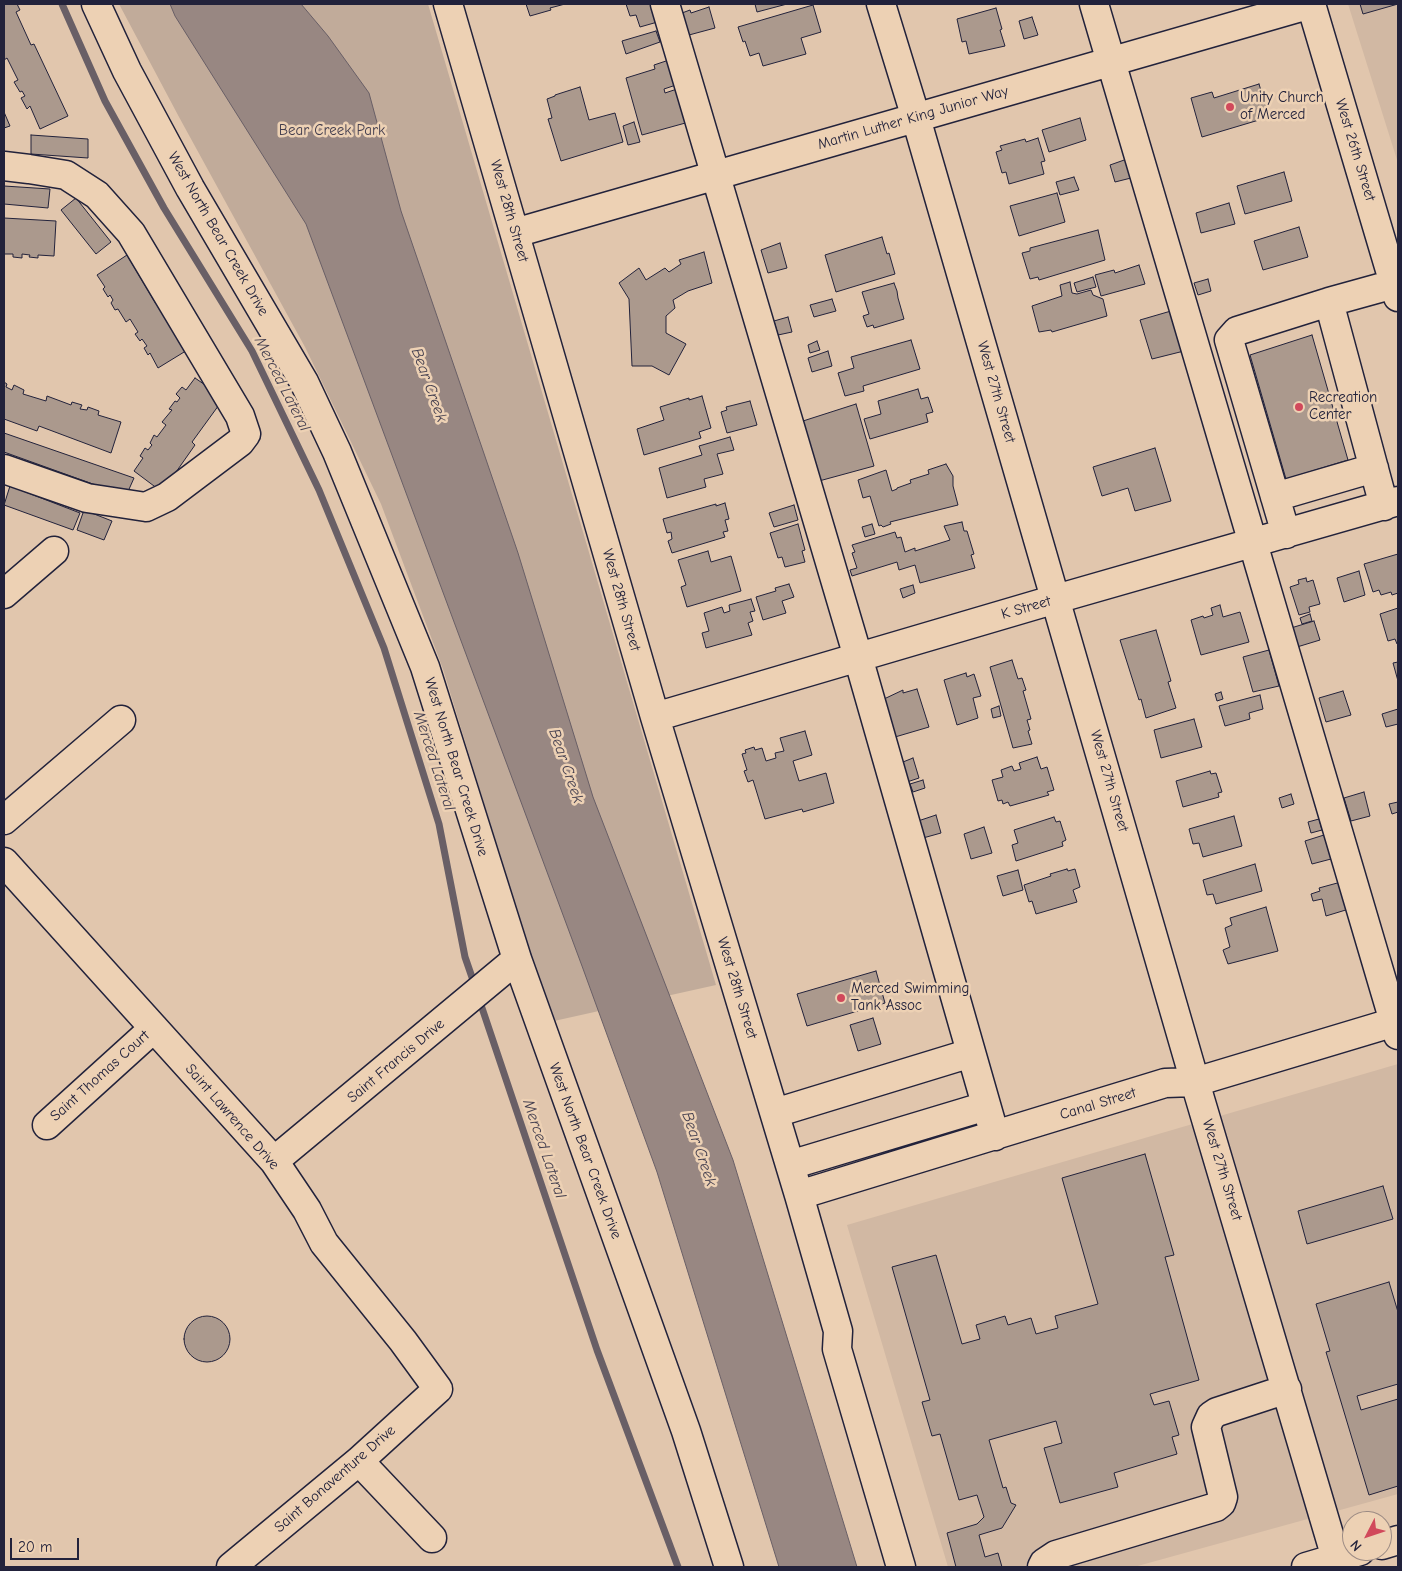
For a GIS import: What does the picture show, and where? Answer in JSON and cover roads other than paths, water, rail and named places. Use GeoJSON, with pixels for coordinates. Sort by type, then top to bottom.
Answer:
{"type":"FeatureCollection","features":[{"type":"Feature","properties":{"kind":"street","name":"West North Bear Creek Drive"},"geometry":{"type":"LineString","coordinates":[[96,4],[127,70],[190,188],[304,382],[336,452],[425,667],[510,964],[686,1430],[729,1567]]}},
{"type":"Feature","properties":{"kind":"street","name":"West 28th Street"},"geometry":{"type":"LineString","coordinates":[[448,4],[655,717],[799,1195],[838,1331],[837,1349],[901,1567]]}},
{"type":"Feature","properties":{"kind":"street"},"geometry":{"type":"LineString","coordinates":[[665,4],[858,657],[994,1136]]}},
{"type":"Feature","properties":{"kind":"street","name":"West 27th Street"},"geometry":{"type":"LineString","coordinates":[[881,4],[916,118],[1287,1389],[1342,1538]]}},
{"type":"Feature","properties":{"kind":"street"},"geometry":{"type":"LineString","coordinates":[[1094,4],[1397,1026]]}},
{"type":"Feature","properties":{"kind":"street","name":"Martin Luther King Junior Way"},"geometry":{"type":"LineString","coordinates":[[515,233],[1311,4]]}},
{"type":"Feature","properties":{"kind":"street","name":"West 26th Street"},"geometry":{"type":"LineString","coordinates":[[1311,4],[1396,291]]}},
{"type":"Feature","properties":{"kind":"street"},"geometry":{"type":"LineString","coordinates":[[4,166],[66,175],[97,195],[132,233],[240,416],[246,434],[240,442],[167,497],[146,507],[87,498],[4,469]]}},
{"type":"Feature","properties":{"kind":"street"},"geometry":{"type":"LineString","coordinates":[[1286,534],[1229,340],[1237,331],[1329,302],[1396,291]]}},
{"type":"Feature","properties":{"kind":"street"},"geometry":{"type":"LineString","coordinates":[[1329,302],[1374,468],[1391,503]]}},
{"type":"Feature","properties":{"kind":"street"},"geometry":{"type":"LineString","coordinates":[[1275,497],[1374,468]]}},
{"type":"Feature","properties":{"kind":"street","name":"K Street"},"geometry":{"type":"LineString","coordinates":[[655,717],[1391,503]]}},
{"type":"Feature","properties":{"kind":"street"},"geometry":{"type":"LineString","coordinates":[[4,594],[54,550]]}},
{"type":"Feature","properties":{"kind":"street"},"geometry":{"type":"LineString","coordinates":[[4,820],[121,720]]}},
{"type":"Feature","properties":{"kind":"street","name":"Saint Lawrence Drive"},"geometry":{"type":"LineString","coordinates":[[4,862],[274,1161],[306,1210],[324,1243],[403,1341],[438,1389]]}},
{"type":"Feature","properties":{"kind":"street","name":"Saint Francis Drive"},"geometry":{"type":"LineString","coordinates":[[274,1161],[436,1028],[510,964]]}},
{"type":"Feature","properties":{"kind":"street","name":"Canal Street"},"geometry":{"type":"LineString","coordinates":[[799,1195],[1164,1083],[1196,1082],[1397,1026]]}},
{"type":"Feature","properties":{"kind":"street","name":"Saint Thomas Court"},"geometry":{"type":"LineString","coordinates":[[47,1125],[154,1028]]}},
{"type":"Feature","properties":{"kind":"street"},"geometry":{"type":"LineString","coordinates":[[775,1114],[971,1053]]}},
{"type":"Feature","properties":{"kind":"street"},"geometry":{"type":"LineString","coordinates":[[790,1165],[986,1106]]}},
{"type":"Feature","properties":{"kind":"street","name":"Saint Bonaventure Drive"},"geometry":{"type":"LineString","coordinates":[[231,1567],[359,1461],[438,1389]]}},
{"type":"Feature","properties":{"kind":"street"},"geometry":{"type":"LineString","coordinates":[[1042,1567],[1044,1563],[1056,1555],[1216,1507],[1221,1503],[1223,1497],[1206,1427],[1211,1416],[1217,1412],[1287,1389]]}},
{"type":"Feature","properties":{"kind":"street"},"geometry":{"type":"LineString","coordinates":[[359,1461],[432,1538]]}},
{"type":"Feature","properties":{"kind":"street"},"geometry":{"type":"LineString","coordinates":[[1306,1567],[1342,1556]]}},
{"type":"Feature","properties":{"kind":"water","name":"Bear Creek"},"geometry":{"type":"Polygon","coordinates":[[[170,4],[301,4],[328,36],[369,93],[401,211],[518,553],[593,797],[733,1160],[857,1567],[779,1567],[657,1172],[306,224],[175,16],[170,4]]]}},
{"type":"Feature","properties":{"kind":"waterway","name":"Merced Lateral"},"geometry":{"type":"LineString","coordinates":[[62,4],[105,101],[164,208],[252,351],[319,490],[384,648],[439,824],[465,957],[475,986]]}},
{"type":"Feature","properties":{"kind":"waterway","name":"Merced Lateral"},"geometry":{"type":"LineString","coordinates":[[479,999],[597,1350],[678,1567]]}},
{"type":"Feature","properties":{"kind":"place","name":"Unity Church of Merced"},"geometry":{"type":"Point","coordinates":[1230,107]}},
{"type":"Feature","properties":{"kind":"place","name":"Recreation Center"},"geometry":{"type":"Point","coordinates":[1299,407]}},
{"type":"Feature","properties":{"kind":"place","name":"Merced Swimming Tank Assoc"},"geometry":{"type":"Point","coordinates":[841,998]}},
{"type":"Feature","properties":{"kind":"park label","name":"Bear Creek Park"},"geometry":{"type":"Point","coordinates":[332,131]}}]}
